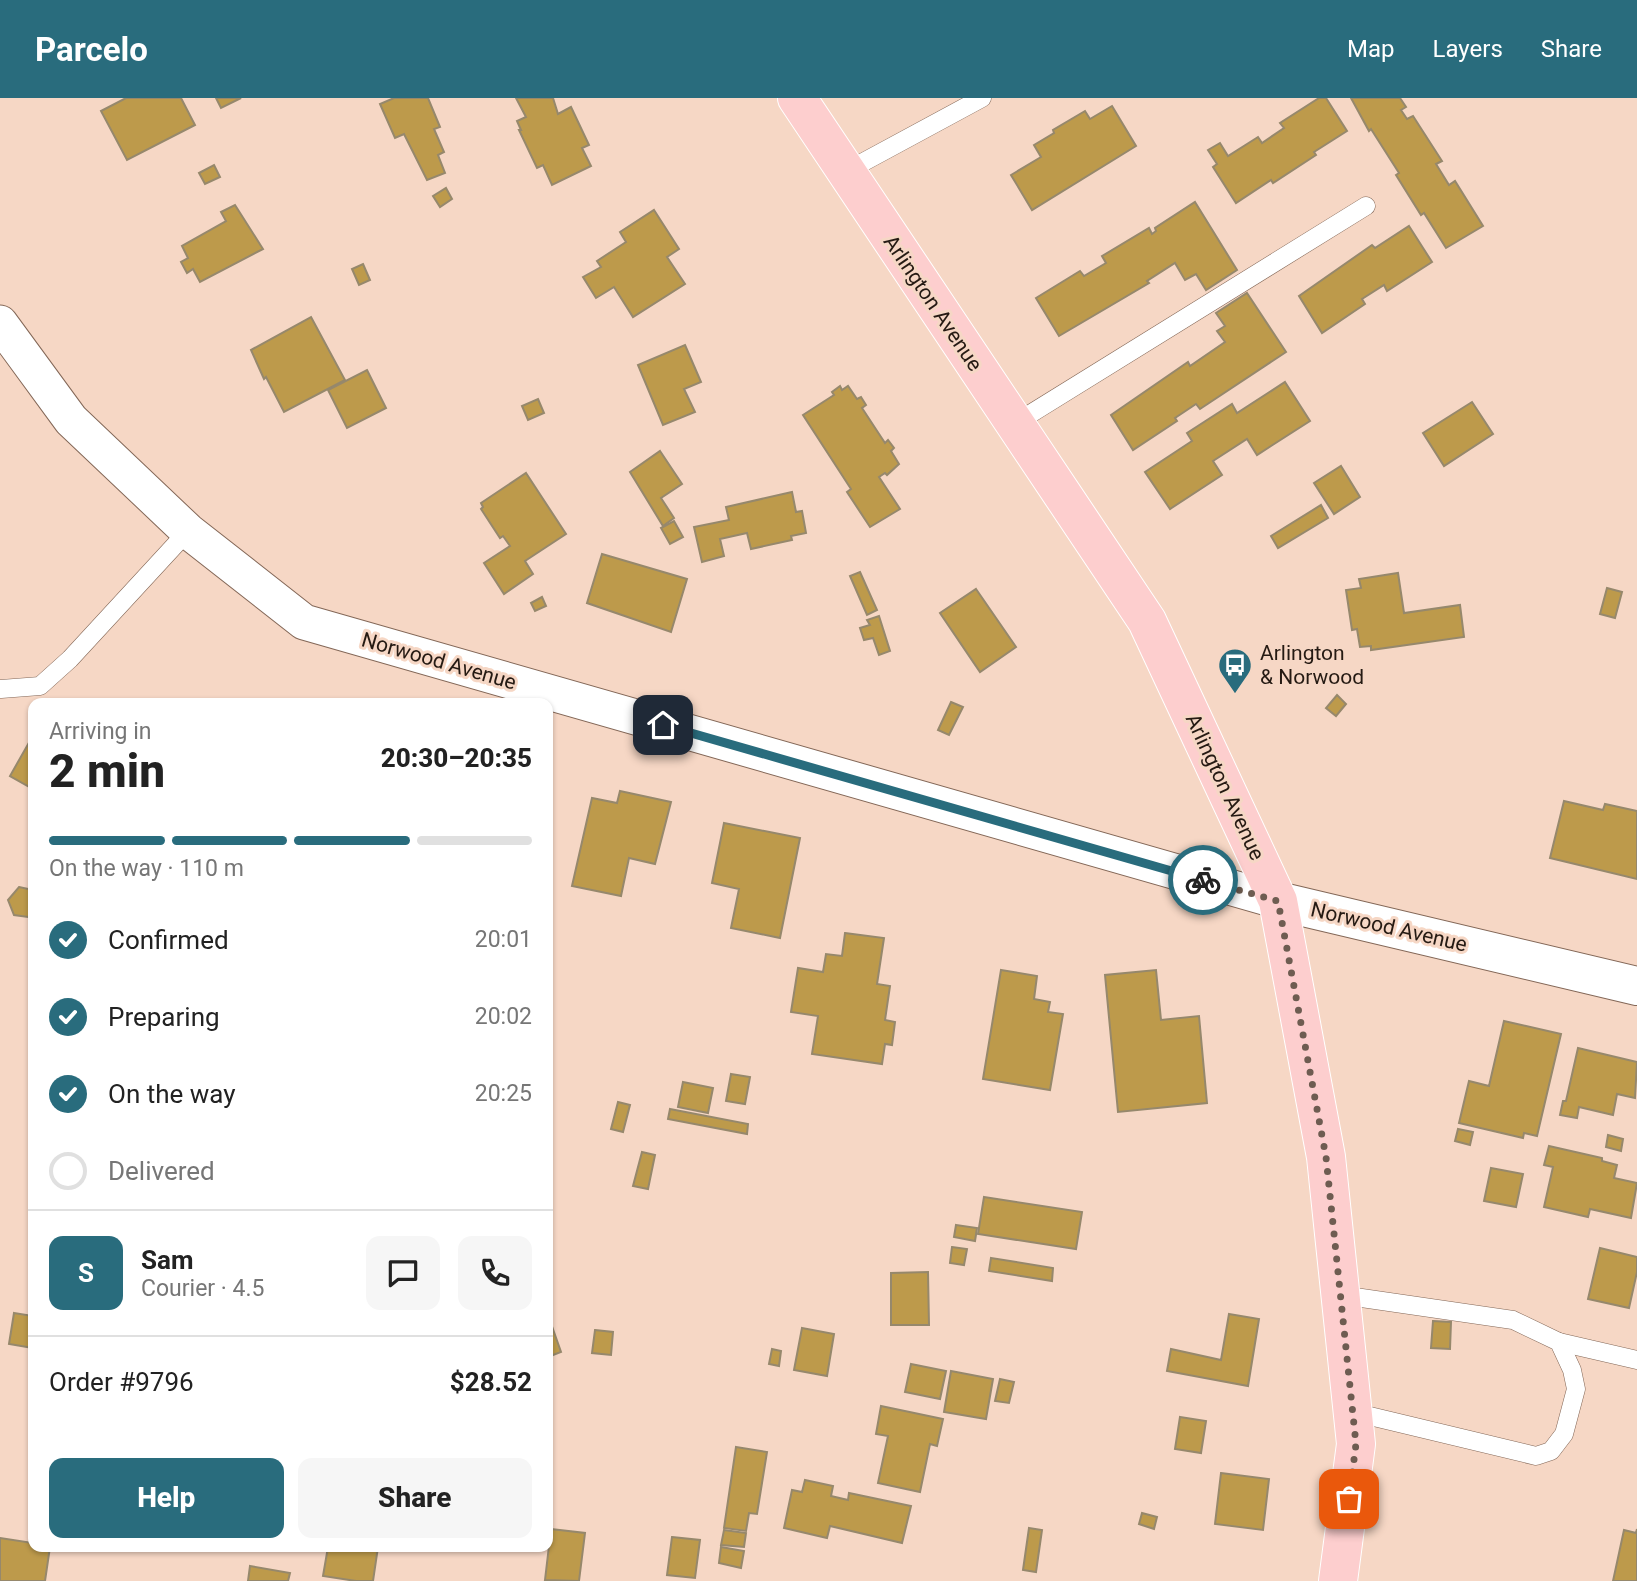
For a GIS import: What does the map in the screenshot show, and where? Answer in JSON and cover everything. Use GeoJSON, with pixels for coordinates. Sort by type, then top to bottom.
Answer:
{"type":"FeatureCollection","features":[{"type":"Feature","properties":{"kind":"main road","name":"Arlington Avenue"},"geometry":{"type":"LineString","coordinates":[[797,98],[1147,621],[1278,901],[1326,1157],[1356,1444],[1338,1581]]}},
{"type":"Feature","properties":{"kind":"street","name":"Norwood Avenue"},"geometry":{"type":"LineString","coordinates":[[0,323],[71,420],[188,531],[304,622],[1278,901],[1637,986]]}},
{"type":"Feature","properties":{"kind":"lane"},"geometry":{"type":"LineString","coordinates":[[845,172],[982,98]]}},
{"type":"Feature","properties":{"kind":"lane"},"geometry":{"type":"LineString","coordinates":[[1014,424],[1366,206]]}},
{"type":"Feature","properties":{"kind":"lane"},"geometry":{"type":"LineString","coordinates":[[1,689],[40,686],[70,659],[188,531]]}},
{"type":"Feature","properties":{"kind":"lane"},"geometry":{"type":"LineString","coordinates":[[1341,1295],[1513,1320],[1559,1342],[1637,1360]]}},
{"type":"Feature","properties":{"kind":"lane"},"geometry":{"type":"LineString","coordinates":[[1353,1412],[1536,1456],[1551,1451],[1564,1434],[1576,1389],[1572,1370],[1559,1342]]}},
{"type":"Feature","properties":{"kind":"building"},"geometry":{"type":"Polygon","coordinates":[[[126,98],[181,98],[195,125],[127,160],[101,111],[126,98]]]}},
{"type":"Feature","properties":{"kind":"building"},"geometry":{"type":"Polygon","coordinates":[[[216,98],[241,98],[221,108],[216,98]]]}},
{"type":"Feature","properties":{"kind":"building"},"geometry":{"type":"Polygon","coordinates":[[[394,98],[428,98],[440,127],[434,129],[444,152],[438,155],[445,173],[427,180],[404,134],[395,138],[380,104],[394,98]]]}},
{"type":"Feature","properties":{"kind":"building"},"geometry":{"type":"Polygon","coordinates":[[[516,98],[553,98],[558,114],[571,107],[589,145],[582,148],[591,166],[552,185],[543,165],[537,168],[519,130],[517,121],[526,117],[516,98]]]}},
{"type":"Feature","properties":{"kind":"building"},"geometry":{"type":"Polygon","coordinates":[[[1319,98],[1326,98],[1347,131],[1273,183],[1271,180],[1236,203],[1213,167],[1217,164],[1208,150],[1220,143],[1228,156],[1258,137],[1262,143],[1284,128],[1280,123],[1319,98]]]}},
{"type":"Feature","properties":{"kind":"building"},"geometry":{"type":"Polygon","coordinates":[[[1351,98],[1400,98],[1406,107],[1401,110],[1407,119],[1413,116],[1442,161],[1436,164],[1449,185],[1455,181],[1483,226],[1446,248],[1424,213],[1421,215],[1396,175],[1399,173],[1371,129],[1369,131],[1351,98]]]}},
{"type":"Feature","properties":{"kind":"building"},"geometry":{"type":"Polygon","coordinates":[[[1112,106],[1136,146],[1032,210],[1011,175],[1041,157],[1034,145],[1085,111],[1090,119],[1112,106]]]}},
{"type":"Feature","properties":{"kind":"building"},"geometry":{"type":"Polygon","coordinates":[[[214,165],[220,177],[205,184],[199,173],[214,165]]]}},
{"type":"Feature","properties":{"kind":"building"},"geometry":{"type":"Polygon","coordinates":[[[446,188],[452,199],[440,207],[433,196],[446,188]]]}},
{"type":"Feature","properties":{"kind":"building"},"geometry":{"type":"Polygon","coordinates":[[[1195,202],[1237,270],[1206,290],[1196,274],[1185,280],[1175,263],[1147,281],[1149,283],[1059,336],[1036,298],[1080,271],[1084,276],[1106,263],[1102,256],[1149,228],[1152,234],[1156,231],[1155,228],[1195,202]]]}},
{"type":"Feature","properties":{"kind":"building"},"geometry":{"type":"Polygon","coordinates":[[[235,205],[263,249],[200,282],[193,269],[187,273],[181,262],[188,258],[182,246],[226,221],[221,212],[235,205]]]}},
{"type":"Feature","properties":{"kind":"building"},"geometry":{"type":"Polygon","coordinates":[[[654,210],[679,249],[667,257],[685,284],[633,317],[614,287],[596,298],[583,277],[601,267],[597,261],[626,242],[620,232],[654,210]]]}},
{"type":"Feature","properties":{"kind":"building"},"geometry":{"type":"Polygon","coordinates":[[[1409,226],[1432,262],[1387,291],[1384,285],[1362,299],[1365,304],[1322,333],[1299,296],[1372,245],[1375,248],[1409,226]]]}},
{"type":"Feature","properties":{"kind":"building"},"geometry":{"type":"Polygon","coordinates":[[[363,264],[370,280],[359,285],[352,269],[363,264]]]}},
{"type":"Feature","properties":{"kind":"building"},"geometry":{"type":"Polygon","coordinates":[[[1247,293],[1286,352],[1200,409],[1196,404],[1175,418],[1177,421],[1133,450],[1111,415],[1188,362],[1190,366],[1225,342],[1217,331],[1225,326],[1216,313],[1247,293]]]}},
{"type":"Feature","properties":{"kind":"building"},"geometry":{"type":"Polygon","coordinates":[[[311,317],[345,380],[284,412],[266,377],[264,379],[251,350],[311,317]]]}},
{"type":"Feature","properties":{"kind":"building"},"geometry":{"type":"Polygon","coordinates":[[[685,345],[701,382],[684,389],[695,412],[663,425],[638,365],[685,345]]]}},
{"type":"Feature","properties":{"kind":"building"},"geometry":{"type":"Polygon","coordinates":[[[367,370],[386,408],[347,428],[328,390],[367,370]]]}},
{"type":"Feature","properties":{"kind":"building"},"geometry":{"type":"Polygon","coordinates":[[[1285,382],[1310,421],[1257,455],[1247,439],[1213,461],[1222,475],[1170,509],[1145,472],[1192,441],[1187,433],[1232,404],[1237,413],[1285,382]]]}},
{"type":"Feature","properties":{"kind":"building"},"geometry":{"type":"Polygon","coordinates":[[[840,386],[842,390],[848,386],[857,399],[861,397],[866,405],[862,408],[885,443],[888,440],[894,448],[891,451],[899,464],[887,475],[885,473],[879,477],[900,509],[870,527],[847,492],[851,489],[803,415],[834,395],[832,392],[840,386]]]}},
{"type":"Feature","properties":{"kind":"building"},"geometry":{"type":"Polygon","coordinates":[[[538,399],[544,413],[528,420],[522,406],[538,399]]]}},
{"type":"Feature","properties":{"kind":"building"},"geometry":{"type":"Polygon","coordinates":[[[1472,402],[1493,434],[1444,466],[1423,433],[1472,402]]]}},
{"type":"Feature","properties":{"kind":"building"},"geometry":{"type":"Polygon","coordinates":[[[660,451],[682,484],[661,498],[674,518],[663,526],[630,472],[660,451]]]}},
{"type":"Feature","properties":{"kind":"building"},"geometry":{"type":"Polygon","coordinates":[[[1341,466],[1360,497],[1334,514],[1314,483],[1341,466]]]}},
{"type":"Feature","properties":{"kind":"building"},"geometry":{"type":"Polygon","coordinates":[[[526,473],[566,534],[525,561],[533,574],[504,594],[484,563],[510,546],[503,536],[500,538],[481,509],[481,503],[526,473]]]}},
{"type":"Feature","properties":{"kind":"building"},"geometry":{"type":"Polygon","coordinates":[[[792,492],[796,512],[802,511],[806,533],[791,536],[792,540],[751,549],[747,533],[720,539],[724,556],[702,562],[694,527],[729,520],[726,507],[792,492]]]}},
{"type":"Feature","properties":{"kind":"building"},"geometry":{"type":"Polygon","coordinates":[[[1321,505],[1328,518],[1278,548],[1271,536],[1321,505]]]}},
{"type":"Feature","properties":{"kind":"building"},"geometry":{"type":"Polygon","coordinates":[[[674,521],[683,537],[670,544],[661,528],[674,521]]]}},
{"type":"Feature","properties":{"kind":"building"},"geometry":{"type":"Polygon","coordinates":[[[602,554],[687,579],[671,632],[587,603],[602,554]]]}},
{"type":"Feature","properties":{"kind":"building"},"geometry":{"type":"Polygon","coordinates":[[[860,572],[877,610],[867,615],[850,576],[860,572]]]}},
{"type":"Feature","properties":{"kind":"building"},"geometry":{"type":"Polygon","coordinates":[[[1398,573],[1404,613],[1460,605],[1464,637],[1371,650],[1371,646],[1360,647],[1357,629],[1352,630],[1346,590],[1361,588],[1359,579],[1398,573]]]}},
{"type":"Feature","properties":{"kind":"building"},"geometry":{"type":"Polygon","coordinates":[[[1607,588],[1622,592],[1615,618],[1600,614],[1607,588]]]}},
{"type":"Feature","properties":{"kind":"building"},"geometry":{"type":"Polygon","coordinates":[[[976,589],[1016,647],[980,672],[940,613],[976,589]]]}},
{"type":"Feature","properties":{"kind":"building"},"geometry":{"type":"Polygon","coordinates":[[[542,597],[546,606],[535,611],[531,603],[542,597]]]}},
{"type":"Feature","properties":{"kind":"building"},"geometry":{"type":"Polygon","coordinates":[[[879,616],[890,651],[879,655],[873,638],[864,640],[860,628],[870,625],[867,620],[879,616]]]}},
{"type":"Feature","properties":{"kind":"building"},"geometry":{"type":"Polygon","coordinates":[[[1337,695],[1346,704],[1336,716],[1326,708],[1337,695]]]}},
{"type":"Feature","properties":{"kind":"building"},"geometry":{"type":"Polygon","coordinates":[[[951,702],[963,707],[949,735],[938,730],[951,702]]]}},
{"type":"Feature","properties":{"kind":"building"},"geometry":{"type":"Polygon","coordinates":[[[28,744],[28,786],[10,776],[28,744]]]}},
{"type":"Feature","properties":{"kind":"building"},"geometry":{"type":"Polygon","coordinates":[[[620,791],[671,802],[655,864],[629,858],[621,896],[572,886],[592,798],[617,803],[620,791]]]}},
{"type":"Feature","properties":{"kind":"building"},"geometry":{"type":"Polygon","coordinates":[[[1564,801],[1603,810],[1605,804],[1637,811],[1637,879],[1550,858],[1564,801]]]}},
{"type":"Feature","properties":{"kind":"building"},"geometry":{"type":"Polygon","coordinates":[[[724,823],[800,838],[780,938],[731,928],[739,889],[712,883],[724,823]]]}},
{"type":"Feature","properties":{"kind":"building"},"geometry":{"type":"Polygon","coordinates":[[[19,887],[28,889],[28,917],[14,915],[8,900],[19,887]]]}},
{"type":"Feature","properties":{"kind":"building"},"geometry":{"type":"Polygon","coordinates":[[[845,933],[884,938],[877,984],[890,986],[885,1020],[895,1022],[892,1045],[885,1044],[882,1064],[812,1054],[818,1016],[791,1012],[798,968],[823,972],[826,954],[842,956],[845,933]]]}},
{"type":"Feature","properties":{"kind":"building"},"geometry":{"type":"Polygon","coordinates":[[[1001,970],[1037,976],[1034,999],[1050,1002],[1048,1012],[1063,1014],[1050,1090],[983,1079],[1001,970]]]}},
{"type":"Feature","properties":{"kind":"building"},"geometry":{"type":"Polygon","coordinates":[[[1156,970],[1161,1020],[1199,1016],[1207,1103],[1118,1112],[1105,975],[1156,970]]]}},
{"type":"Feature","properties":{"kind":"building"},"geometry":{"type":"Polygon","coordinates":[[[1504,1021],[1561,1034],[1537,1136],[1524,1133],[1523,1138],[1459,1123],[1469,1081],[1489,1086],[1504,1021]]]}},
{"type":"Feature","properties":{"kind":"building"},"geometry":{"type":"Polygon","coordinates":[[[1578,1048],[1637,1062],[1635,1098],[1617,1094],[1613,1115],[1579,1107],[1577,1118],[1560,1115],[1563,1101],[1566,1101],[1578,1048]]]}},
{"type":"Feature","properties":{"kind":"building"},"geometry":{"type":"Polygon","coordinates":[[[731,1074],[750,1077],[745,1104],[726,1101],[731,1074]]]}},
{"type":"Feature","properties":{"kind":"building"},"geometry":{"type":"Polygon","coordinates":[[[683,1082],[713,1088],[708,1113],[678,1107],[683,1082]]]}},
{"type":"Feature","properties":{"kind":"building"},"geometry":{"type":"Polygon","coordinates":[[[618,1102],[630,1105],[623,1132],[611,1129],[618,1102]]]}},
{"type":"Feature","properties":{"kind":"building"},"geometry":{"type":"Polygon","coordinates":[[[670,1109],[748,1124],[747,1134],[668,1119],[670,1109]]]}},
{"type":"Feature","properties":{"kind":"building"},"geometry":{"type":"Polygon","coordinates":[[[1458,1129],[1473,1132],[1470,1145],[1455,1141],[1458,1129]]]}},
{"type":"Feature","properties":{"kind":"building"},"geometry":{"type":"Polygon","coordinates":[[[1608,1135],[1623,1139],[1621,1151],[1606,1147],[1608,1135]]]}},
{"type":"Feature","properties":{"kind":"building"},"geometry":{"type":"Polygon","coordinates":[[[1549,1146],[1602,1158],[1602,1161],[1617,1165],[1614,1178],[1637,1183],[1631,1218],[1590,1209],[1588,1217],[1544,1207],[1553,1167],[1544,1165],[1549,1146]]]}},
{"type":"Feature","properties":{"kind":"building"},"geometry":{"type":"Polygon","coordinates":[[[642,1152],[655,1155],[648,1189],[633,1186],[642,1152]]]}},
{"type":"Feature","properties":{"kind":"building"},"geometry":{"type":"Polygon","coordinates":[[[1491,1168],[1523,1174],[1516,1207],[1484,1201],[1491,1168]]]}},
{"type":"Feature","properties":{"kind":"building"},"geometry":{"type":"Polygon","coordinates":[[[984,1197],[1082,1212],[1076,1249],[978,1234],[984,1197]]]}},
{"type":"Feature","properties":{"kind":"building"},"geometry":{"type":"Polygon","coordinates":[[[956,1225],[977,1228],[975,1241],[954,1237],[956,1225]]]}},
{"type":"Feature","properties":{"kind":"building"},"geometry":{"type":"Polygon","coordinates":[[[952,1247],[967,1249],[964,1265],[950,1263],[952,1247]]]}},
{"type":"Feature","properties":{"kind":"building"},"geometry":{"type":"Polygon","coordinates":[[[1600,1248],[1637,1257],[1637,1272],[1629,1308],[1588,1299],[1600,1248]]]}},
{"type":"Feature","properties":{"kind":"building"},"geometry":{"type":"Polygon","coordinates":[[[991,1258],[1053,1268],[1052,1281],[989,1271],[991,1258]]]}},
{"type":"Feature","properties":{"kind":"building"},"geometry":{"type":"Polygon","coordinates":[[[928,1272],[929,1325],[891,1325],[891,1273],[928,1272]]]}},
{"type":"Feature","properties":{"kind":"building"},"geometry":{"type":"Polygon","coordinates":[[[14,1313],[28,1315],[28,1347],[9,1344],[14,1313]]]}},
{"type":"Feature","properties":{"kind":"building"},"geometry":{"type":"Polygon","coordinates":[[[1229,1314],[1259,1319],[1248,1386],[1167,1371],[1171,1349],[1221,1360],[1229,1314]]]}},
{"type":"Feature","properties":{"kind":"building"},"geometry":{"type":"Polygon","coordinates":[[[1433,1321],[1451,1322],[1450,1349],[1431,1348],[1433,1321]]]}},
{"type":"Feature","properties":{"kind":"building"},"geometry":{"type":"Polygon","coordinates":[[[802,1328],[834,1334],[827,1376],[794,1370],[802,1328]]]}},
{"type":"Feature","properties":{"kind":"building"},"geometry":{"type":"Polygon","coordinates":[[[553,1329],[561,1352],[553,1355],[553,1329]]]}},
{"type":"Feature","properties":{"kind":"building"},"geometry":{"type":"Polygon","coordinates":[[[595,1330],[613,1332],[611,1355],[592,1353],[595,1330]]]}},
{"type":"Feature","properties":{"kind":"building"},"geometry":{"type":"Polygon","coordinates":[[[772,1349],[781,1351],[779,1366],[769,1364],[772,1349]]]}},
{"type":"Feature","properties":{"kind":"building"},"geometry":{"type":"Polygon","coordinates":[[[911,1364],[946,1371],[940,1399],[905,1392],[911,1364]]]}},
{"type":"Feature","properties":{"kind":"building"},"geometry":{"type":"Polygon","coordinates":[[[951,1371],[993,1379],[986,1419],[944,1412],[951,1371]]]}},
{"type":"Feature","properties":{"kind":"building"},"geometry":{"type":"Polygon","coordinates":[[[1000,1379],[1014,1382],[1009,1403],[995,1401],[1000,1379]]]}},
{"type":"Feature","properties":{"kind":"building"},"geometry":{"type":"Polygon","coordinates":[[[881,1406],[943,1419],[937,1446],[930,1444],[920,1492],[878,1483],[888,1436],[876,1434],[881,1406]]]}},
{"type":"Feature","properties":{"kind":"building"},"geometry":{"type":"Polygon","coordinates":[[[1180,1417],[1206,1421],[1201,1453],[1175,1449],[1180,1417]]]}},
{"type":"Feature","properties":{"kind":"building"},"geometry":{"type":"Polygon","coordinates":[[[736,1447],[767,1452],[757,1514],[749,1513],[746,1531],[724,1528],[736,1447]]]}},
{"type":"Feature","properties":{"kind":"building"},"geometry":{"type":"Polygon","coordinates":[[[1221,1473],[1269,1479],[1263,1530],[1215,1524],[1221,1473]]]}},
{"type":"Feature","properties":{"kind":"building"},"geometry":{"type":"Polygon","coordinates":[[[805,1480],[833,1486],[831,1496],[848,1500],[849,1493],[911,1506],[902,1543],[830,1526],[827,1538],[784,1528],[792,1490],[802,1492],[805,1480]]]}},
{"type":"Feature","properties":{"kind":"building"},"geometry":{"type":"Polygon","coordinates":[[[1142,1513],[1157,1517],[1154,1529],[1139,1524],[1142,1513]]]}},
{"type":"Feature","properties":{"kind":"building"},"geometry":{"type":"Polygon","coordinates":[[[1029,1528],[1042,1530],[1036,1572],[1023,1570],[1029,1528]]]}},
{"type":"Feature","properties":{"kind":"building"},"geometry":{"type":"Polygon","coordinates":[[[553,1529],[585,1533],[579,1581],[545,1580],[548,1552],[553,1552],[553,1529]]]}},
{"type":"Feature","properties":{"kind":"building"},"geometry":{"type":"Polygon","coordinates":[[[1637,1529],[1637,1581],[1613,1581],[1624,1530],[1636,1533],[1637,1529]]]}},
{"type":"Feature","properties":{"kind":"building"},"geometry":{"type":"Polygon","coordinates":[[[724,1530],[746,1533],[744,1547],[721,1545],[724,1530]]]}},
{"type":"Feature","properties":{"kind":"building"},"geometry":{"type":"Polygon","coordinates":[[[672,1537],[700,1540],[695,1578],[667,1575],[672,1537]]]}},
{"type":"Feature","properties":{"kind":"building"},"geometry":{"type":"Polygon","coordinates":[[[0,1538],[28,1542],[28,1552],[49,1552],[45,1581],[0,1581],[0,1538]]]}},
{"type":"Feature","properties":{"kind":"building"},"geometry":{"type":"Polygon","coordinates":[[[721,1547],[744,1551],[741,1568],[719,1563],[721,1547]]]}},
{"type":"Feature","properties":{"kind":"building"},"geometry":{"type":"Polygon","coordinates":[[[327,1552],[377,1552],[373,1581],[323,1576],[327,1552]]]}},
{"type":"Feature","properties":{"kind":"building"},"geometry":{"type":"Polygon","coordinates":[[[250,1566],[290,1573],[288,1581],[248,1581],[250,1566]]]}},
{"type":"Feature","properties":{"kind":"way so far"},"geometry":{"type":"LineString","coordinates":[[1203,880],[1278,901],[1326,1157],[1356,1444],[1349,1499]]}},
{"type":"Feature","properties":{"kind":"place","name":"Arlington & Norwood"},"geometry":{"type":"Point","coordinates":[1235,695]}},
{"type":"Feature","properties":{"kind":"route"},"geometry":{"type":"LineString","coordinates":[[663,725],[1203,880]]}}]}
